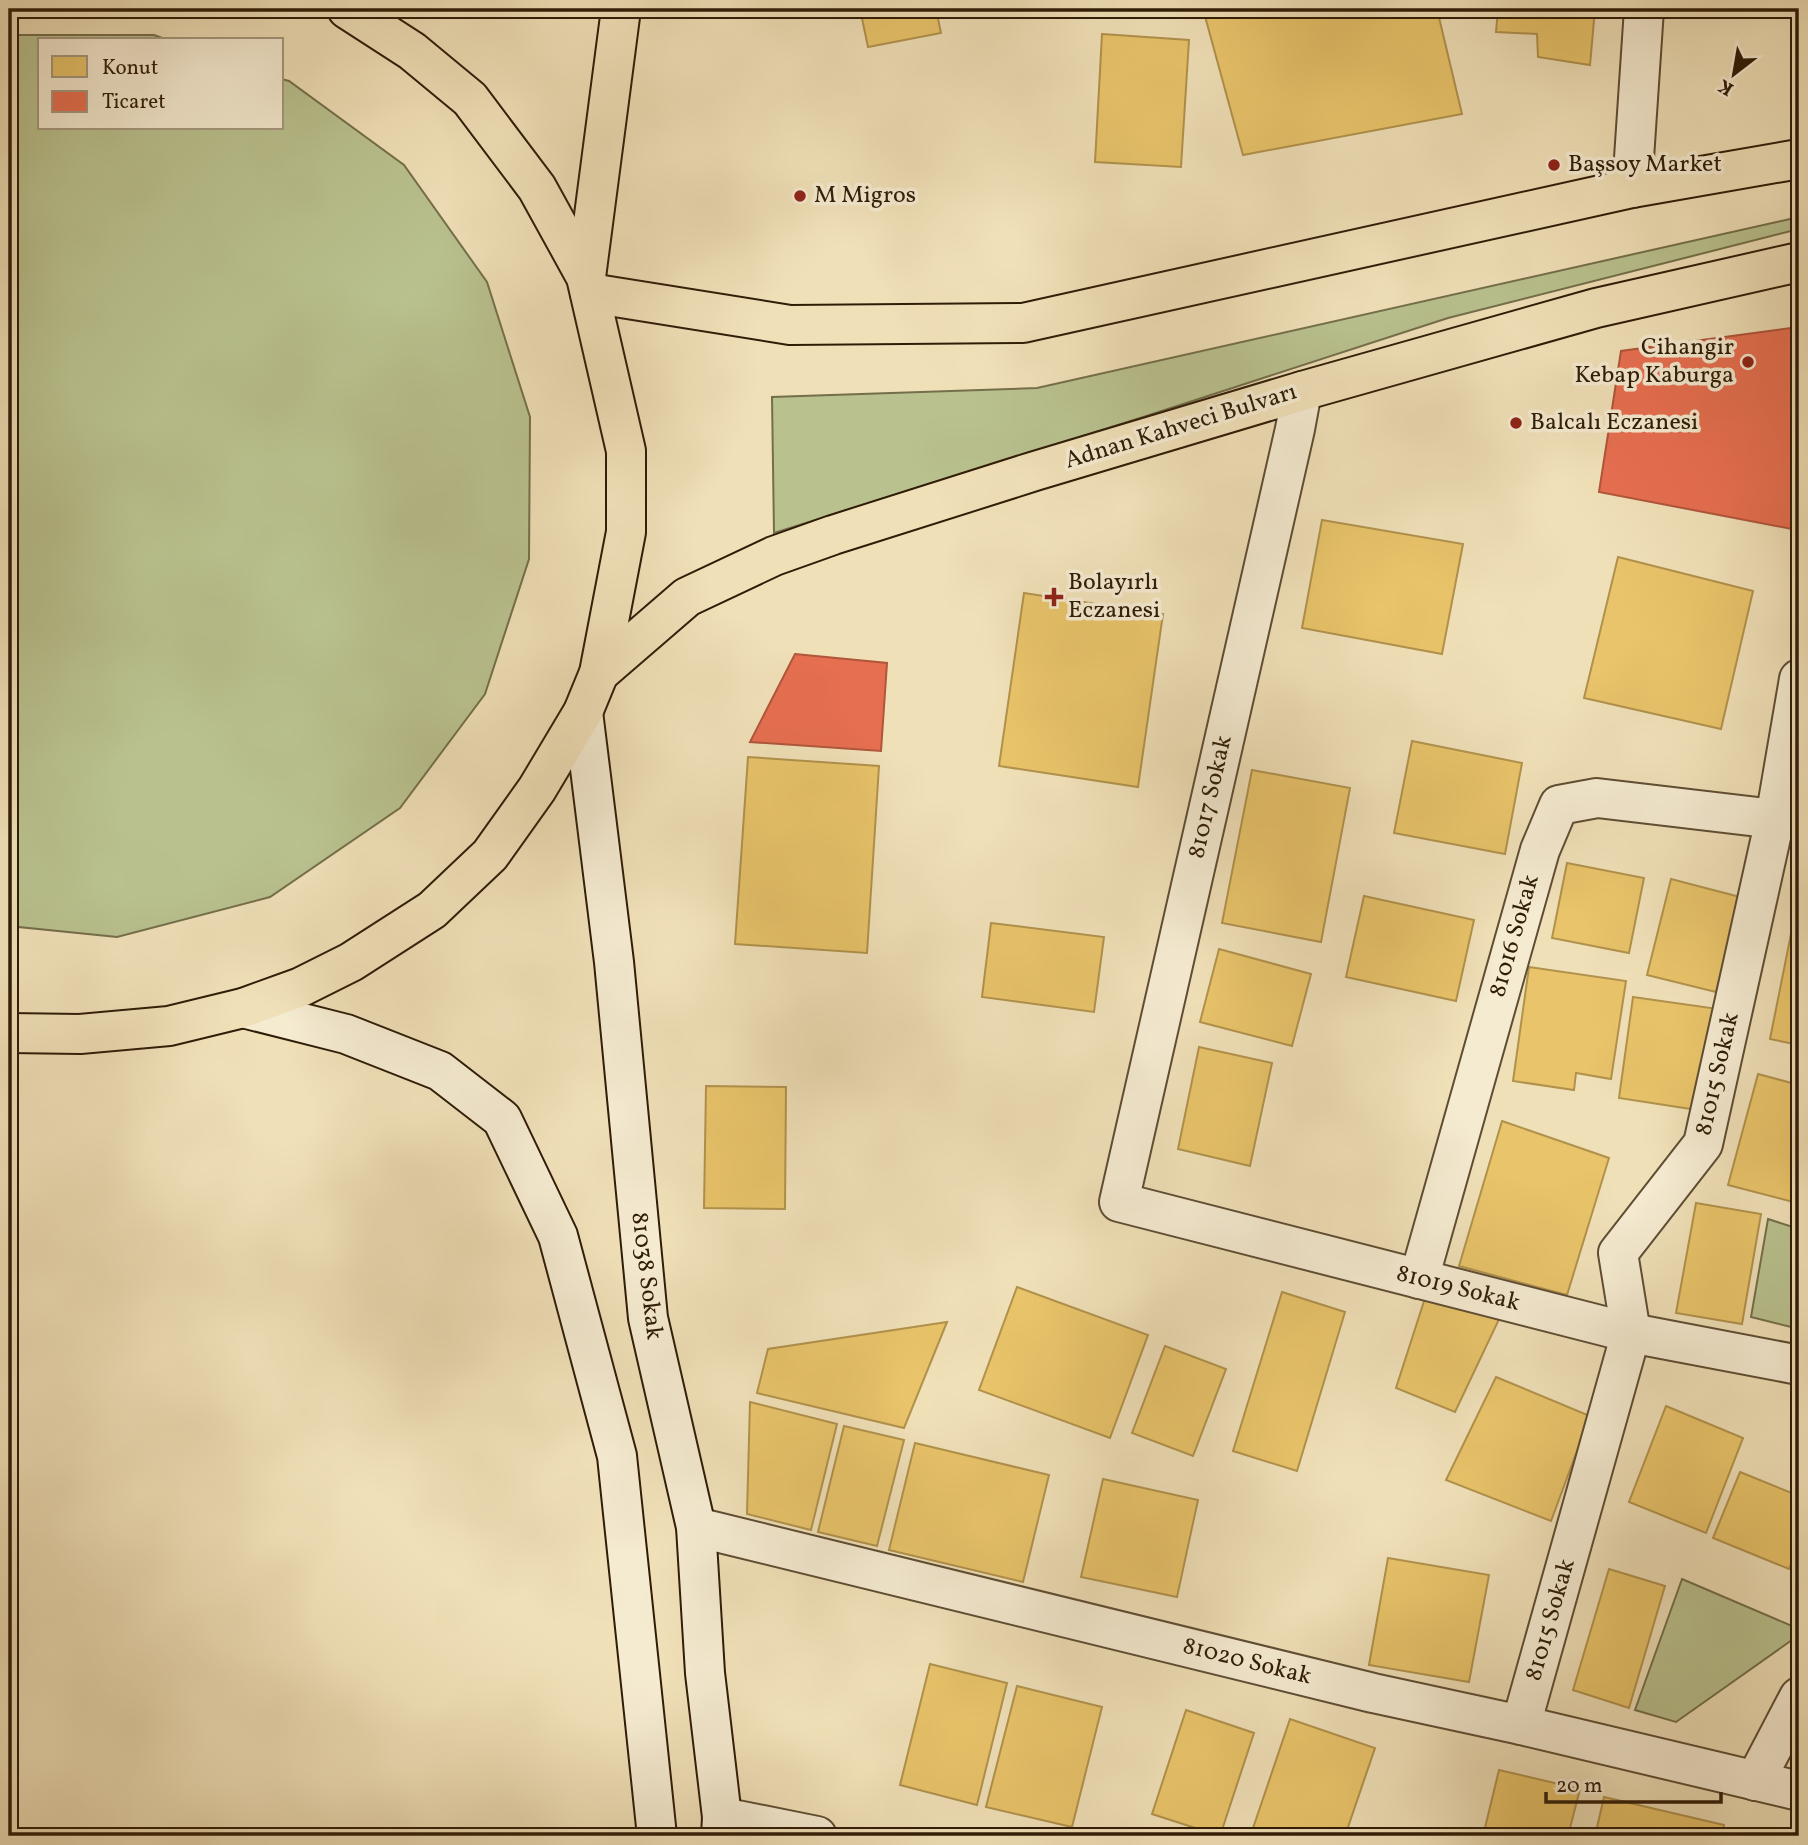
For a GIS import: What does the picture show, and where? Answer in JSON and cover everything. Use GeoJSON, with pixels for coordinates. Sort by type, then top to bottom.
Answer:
{"type":"FeatureCollection","features":[{"type":"Feature","properties":{"kind":"main road"},"geometry":{"type":"LineString","coordinates":[[9,1033],[80,1034],[169,1026],[243,1008],[301,987],[351,962],[432,910],[490,855],[537,789],[583,712],[599,673],[626,532],[626,451],[588,285],[537,188],[470,99],[412,51],[347,9]]}},
{"type":"Feature","properties":{"kind":"main road"},"geometry":{"type":"LineString","coordinates":[[588,285],[621,9]]}},
{"type":"Feature","properties":{"kind":"main road"},"geometry":{"type":"LineString","coordinates":[[588,285],[790,325],[1023,323],[1632,188],[1799,159]]}},
{"type":"Feature","properties":{"kind":"main road","name":"Adnan Kahveci Bulvarı"},"geometry":{"type":"LineString","coordinates":[[599,673],[687,597],[774,556],[1035,471],[1302,391],[1616,302],[1799,262]]}},
{"type":"Feature","properties":{"kind":"street"},"geometry":{"type":"LineString","coordinates":[[1632,188],[1644,9]]}},
{"type":"Feature","properties":{"kind":"street","name":"81017 Sokak"},"geometry":{"type":"LineString","coordinates":[[1119,1202],[1302,391]]}},
{"type":"Feature","properties":{"kind":"street","name":"81015 Sokak"},"geometry":{"type":"LineString","coordinates":[[1521,1725],[1631,1333],[1618,1253],[1703,1144],[1775,819],[1799,680]]}},
{"type":"Feature","properties":{"kind":"street","name":"81038 Sokak"},"geometry":{"type":"LineString","coordinates":[[583,712],[614,962],[648,1318],[696,1527],[705,1673],[722,1826]]}},
{"type":"Feature","properties":{"kind":"street","name":"81016 Sokak"},"geometry":{"type":"LineString","coordinates":[[1419,1279],[1540,850],[1559,805],[1597,798],[1775,819]]}},
{"type":"Feature","properties":{"kind":"street"},"geometry":{"type":"LineString","coordinates":[[243,1008],[346,1034],[440,1071],[502,1119],[558,1236],[617,1456],[657,1836]]}},
{"type":"Feature","properties":{"kind":"street","name":"81019 Sokak"},"geometry":{"type":"LineString","coordinates":[[1119,1202],[1631,1333],[1799,1365]]}},
{"type":"Feature","properties":{"kind":"street","name":"81020 Sokak"},"geometry":{"type":"LineString","coordinates":[[696,1527],[1373,1693],[1799,1791]]}},
{"type":"Feature","properties":{"kind":"street"},"geometry":{"type":"LineString","coordinates":[[1755,1781],[1799,1697]]}},
{"type":"Feature","properties":{"kind":"street"},"geometry":{"type":"LineString","coordinates":[[722,1826],[817,1836]]}},
{"type":"Feature","properties":{"kind":"green space"},"geometry":{"type":"Polygon","coordinates":[[[154,35],[162,38],[38,38],[38,130],[284,130],[284,80],[404,165],[487,282],[530,417],[529,559],[485,694],[400,808],[270,897],[117,937],[9,926],[9,36],[154,35]]]}},
{"type":"Feature","properties":{"kind":"green space"},"geometry":{"type":"Polygon","coordinates":[[[1799,217],[1799,229],[1448,318],[774,533],[772,397],[1037,388],[1799,217]]]}},
{"type":"Feature","properties":{"kind":"green space"},"geometry":{"type":"Polygon","coordinates":[[[1768,1219],[1799,1229],[1799,1329],[1751,1317],[1768,1219]]]}},
{"type":"Feature","properties":{"kind":"green space"},"geometry":{"type":"Polygon","coordinates":[[[1682,1579],[1799,1629],[1799,1635],[1676,1722],[1635,1710],[1682,1579]]]}},
{"type":"Feature","properties":{"kind":"building: Konut"},"geometry":{"type":"Polygon","coordinates":[[[860,9],[936,9],[941,33],[868,47],[860,9]]]}},
{"type":"Feature","properties":{"kind":"building: Konut"},"geometry":{"type":"Polygon","coordinates":[[[1203,9],[1437,9],[1462,114],[1243,155],[1203,9]]]}},
{"type":"Feature","properties":{"kind":"building: Konut"},"geometry":{"type":"Polygon","coordinates":[[[1498,9],[1595,9],[1590,65],[1538,57],[1537,34],[1496,32],[1498,9]]]}},
{"type":"Feature","properties":{"kind":"building: Konut"},"geometry":{"type":"Polygon","coordinates":[[[1102,34],[1189,40],[1181,167],[1095,162],[1102,34]]]}},
{"type":"Feature","properties":{"kind":"building: Konut"},"geometry":{"type":"Polygon","coordinates":[[[1322,520],[1463,544],[1442,654],[1302,628],[1322,520]]]}},
{"type":"Feature","properties":{"kind":"building: Konut"},"geometry":{"type":"Polygon","coordinates":[[[1618,557],[1753,591],[1721,729],[1584,698],[1618,557]]]}},
{"type":"Feature","properties":{"kind":"building: Konut"},"geometry":{"type":"Polygon","coordinates":[[[1024,593],[1163,614],[1138,787],[999,766],[1024,593]]]}},
{"type":"Feature","properties":{"kind":"building: Konut"},"geometry":{"type":"Polygon","coordinates":[[[1412,741],[1522,763],[1505,854],[1394,833],[1412,741]]]}},
{"type":"Feature","properties":{"kind":"building: Konut"},"geometry":{"type":"Polygon","coordinates":[[[748,757],[879,766],[867,953],[735,944],[748,757]]]}},
{"type":"Feature","properties":{"kind":"building: Konut"},"geometry":{"type":"Polygon","coordinates":[[[1252,770],[1350,788],[1321,942],[1222,923],[1252,770]]]}},
{"type":"Feature","properties":{"kind":"building: Konut"},"geometry":{"type":"Polygon","coordinates":[[[1567,863],[1644,878],[1629,953],[1552,938],[1567,863]]]}},
{"type":"Feature","properties":{"kind":"building: Konut"},"geometry":{"type":"Polygon","coordinates":[[[1671,879],[1740,897],[1716,992],[1647,975],[1671,879]]]}},
{"type":"Feature","properties":{"kind":"building: Konut"},"geometry":{"type":"Polygon","coordinates":[[[1364,896],[1474,920],[1456,1001],[1346,977],[1364,896]]]}},
{"type":"Feature","properties":{"kind":"building: Konut"},"geometry":{"type":"Polygon","coordinates":[[[1794,919],[1799,920],[1799,1045],[1770,1039],[1794,919]]]}},
{"type":"Feature","properties":{"kind":"building: Konut"},"geometry":{"type":"Polygon","coordinates":[[[991,923],[1104,937],[1094,1012],[982,997],[991,923]]]}},
{"type":"Feature","properties":{"kind":"building: Konut"},"geometry":{"type":"Polygon","coordinates":[[[1219,949],[1311,974],[1292,1046],[1200,1022],[1219,949]]]}},
{"type":"Feature","properties":{"kind":"building: Konut"},"geometry":{"type":"Polygon","coordinates":[[[1529,967],[1626,981],[1611,1079],[1576,1073],[1574,1090],[1513,1081],[1529,967]]]}},
{"type":"Feature","properties":{"kind":"building: Konut"},"geometry":{"type":"Polygon","coordinates":[[[1633,997],[1718,1009],[1704,1111],[1619,1098],[1633,997]]]}},
{"type":"Feature","properties":{"kind":"building: Konut"},"geometry":{"type":"Polygon","coordinates":[[[1199,1047],[1272,1063],[1250,1166],[1178,1149],[1199,1047]]]}},
{"type":"Feature","properties":{"kind":"building: Konut"},"geometry":{"type":"Polygon","coordinates":[[[1758,1074],[1799,1085],[1797,1203],[1728,1185],[1758,1074]]]}},
{"type":"Feature","properties":{"kind":"building: Konut"},"geometry":{"type":"Polygon","coordinates":[[[706,1086],[786,1087],[785,1209],[704,1208],[706,1086]]]}},
{"type":"Feature","properties":{"kind":"building: Konut"},"geometry":{"type":"Polygon","coordinates":[[[1502,1121],[1609,1158],[1567,1295],[1459,1266],[1502,1121]]]}},
{"type":"Feature","properties":{"kind":"building: Konut"},"geometry":{"type":"Polygon","coordinates":[[[1696,1203],[1761,1214],[1742,1324],[1676,1313],[1696,1203]]]}},
{"type":"Feature","properties":{"kind":"building: Konut"},"geometry":{"type":"Polygon","coordinates":[[[1017,1287],[1148,1335],[1110,1438],[979,1390],[1017,1287]]]}},
{"type":"Feature","properties":{"kind":"building: Konut"},"geometry":{"type":"Polygon","coordinates":[[[1282,1292],[1345,1312],[1297,1471],[1233,1451],[1282,1292]]]}},
{"type":"Feature","properties":{"kind":"building: Konut"},"geometry":{"type":"Polygon","coordinates":[[[1426,1295],[1502,1313],[1455,1412],[1396,1388],[1426,1295]]]}},
{"type":"Feature","properties":{"kind":"building: Konut"},"geometry":{"type":"Polygon","coordinates":[[[947,1322],[904,1428],[757,1393],[768,1349],[947,1322]]]}},
{"type":"Feature","properties":{"kind":"building: Konut"},"geometry":{"type":"Polygon","coordinates":[[[1165,1346],[1226,1369],[1193,1456],[1132,1433],[1165,1346]]]}},
{"type":"Feature","properties":{"kind":"building: Konut"},"geometry":{"type":"Polygon","coordinates":[[[1496,1377],[1590,1416],[1551,1521],[1446,1480],[1496,1377]]]}},
{"type":"Feature","properties":{"kind":"building: Konut"},"geometry":{"type":"Polygon","coordinates":[[[750,1402],[837,1424],[811,1530],[747,1514],[750,1402]]]}},
{"type":"Feature","properties":{"kind":"building: Konut"},"geometry":{"type":"Polygon","coordinates":[[[1666,1406],[1743,1438],[1706,1533],[1629,1502],[1666,1406]]]}},
{"type":"Feature","properties":{"kind":"building: Konut"},"geometry":{"type":"Polygon","coordinates":[[[844,1426],[904,1440],[877,1546],[818,1532],[844,1426]]]}},
{"type":"Feature","properties":{"kind":"building: Konut"},"geometry":{"type":"Polygon","coordinates":[[[915,1443],[1049,1475],[1023,1582],[889,1550],[915,1443]]]}},
{"type":"Feature","properties":{"kind":"building: Konut"},"geometry":{"type":"Polygon","coordinates":[[[1740,1472],[1799,1496],[1799,1543],[1789,1569],[1713,1538],[1740,1472]]]}},
{"type":"Feature","properties":{"kind":"building: Konut"},"geometry":{"type":"Polygon","coordinates":[[[1103,1479],[1198,1500],[1177,1597],[1081,1577],[1103,1479]]]}},
{"type":"Feature","properties":{"kind":"building: Konut"},"geometry":{"type":"Polygon","coordinates":[[[1388,1558],[1489,1575],[1469,1682],[1369,1665],[1388,1558]]]}},
{"type":"Feature","properties":{"kind":"building: Konut"},"geometry":{"type":"Polygon","coordinates":[[[1609,1569],[1665,1586],[1629,1708],[1573,1690],[1609,1569]]]}},
{"type":"Feature","properties":{"kind":"building: Konut"},"geometry":{"type":"Polygon","coordinates":[[[930,1664],[1007,1683],[977,1805],[900,1785],[930,1664]]]}},
{"type":"Feature","properties":{"kind":"building: Konut"},"geometry":{"type":"Polygon","coordinates":[[[1017,1686],[1102,1707],[1072,1827],[986,1807],[1017,1686]]]}},
{"type":"Feature","properties":{"kind":"building: Konut"},"geometry":{"type":"Polygon","coordinates":[[[1186,1710],[1254,1733],[1220,1836],[1152,1814],[1186,1710]]]}},
{"type":"Feature","properties":{"kind":"building: Konut"},"geometry":{"type":"Polygon","coordinates":[[[1290,1719],[1375,1748],[1345,1836],[1269,1836],[1252,1831],[1290,1719]]]}},
{"type":"Feature","properties":{"kind":"building: Konut"},"geometry":{"type":"Polygon","coordinates":[[[1499,1770],[1580,1789],[1568,1836],[1483,1836],[1499,1770]]]}},
{"type":"Feature","properties":{"kind":"building: Konut"},"geometry":{"type":"Polygon","coordinates":[[[1604,1797],[1724,1825],[1721,1836],[1595,1836],[1604,1797]]]}},
{"type":"Feature","properties":{"kind":"building: Ticaret"},"geometry":{"type":"Polygon","coordinates":[[[1799,327],[1799,393],[1792,529],[1599,492],[1621,351],[1799,327]]]}},
{"type":"Feature","properties":{"kind":"building: Ticaret"},"geometry":{"type":"Polygon","coordinates":[[[795,654],[887,663],[881,751],[750,742],[795,654]]]}},
{"type":"Feature","properties":{"kind":"place","name":"Başsoy Market"},"geometry":{"type":"Point","coordinates":[1554,165]}},
{"type":"Feature","properties":{"kind":"place","name":"M Migros"},"geometry":{"type":"Point","coordinates":[800,196]}},
{"type":"Feature","properties":{"kind":"place","name":"Cihangir Kebap Kaburga"},"geometry":{"type":"Point","coordinates":[1748,362]}},
{"type":"Feature","properties":{"kind":"place","name":"Balcalı Eczanesi"},"geometry":{"type":"Point","coordinates":[1516,423]}},
{"type":"Feature","properties":{"kind":"place","name":"Bolayırlı Eczanesi"},"geometry":{"type":"Point","coordinates":[1054,597]}}]}
